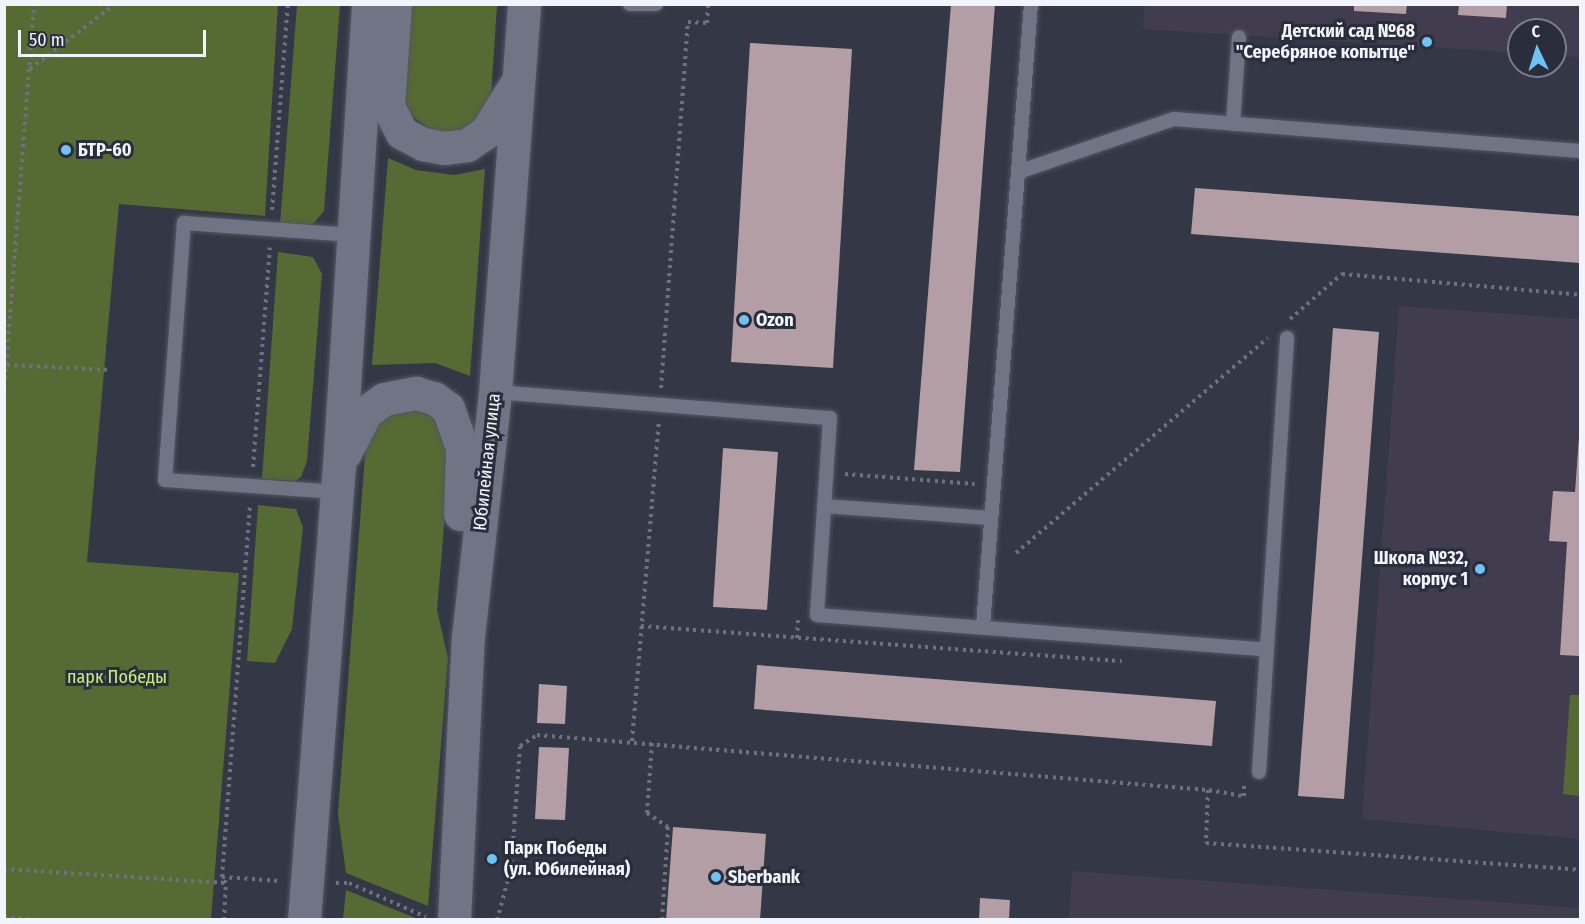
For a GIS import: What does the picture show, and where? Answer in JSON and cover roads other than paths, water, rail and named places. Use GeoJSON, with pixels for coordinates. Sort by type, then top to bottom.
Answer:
{"type":"FeatureCollection","features":[{"type":"Feature","properties":{"kind":"main road"},"geometry":{"type":"LineString","coordinates":[[303,920],[338,479],[368,4]]}},
{"type":"Feature","properties":{"kind":"main road"},"geometry":{"type":"LineString","coordinates":[[396,4],[388,106],[402,133],[423,144],[444,148],[466,145],[486,132],[518,80]]}},
{"type":"Feature","properties":{"kind":"main road","name":"Юбилейная улица"},"geometry":{"type":"LineString","coordinates":[[454,920],[468,637],[495,392],[524,4]]}},
{"type":"Feature","properties":{"kind":"main road"},"geometry":{"type":"LineString","coordinates":[[338,479],[366,412],[384,399],[416,393],[434,398],[448,408],[462,448],[455,580],[468,637]]}},
{"type":"Feature","properties":{"kind":"lane"},"geometry":{"type":"LineString","coordinates":[[630,4],[656,4]]}},
{"type":"Feature","properties":{"kind":"lane"},"geometry":{"type":"LineString","coordinates":[[983,626],[1031,4]]}},
{"type":"Feature","properties":{"kind":"lane"},"geometry":{"type":"LineString","coordinates":[[1233,124],[1239,37]]}},
{"type":"Feature","properties":{"kind":"lane"},"geometry":{"type":"LineString","coordinates":[[1018,172],[1174,119],[1581,151]]}},
{"type":"Feature","properties":{"kind":"lane"},"geometry":{"type":"LineString","coordinates":[[338,479],[251,486],[165,480],[184,223],[352,235]]}},
{"type":"Feature","properties":{"kind":"lane"},"geometry":{"type":"LineString","coordinates":[[1259,772],[1287,338]]}},
{"type":"Feature","properties":{"kind":"lane"},"geometry":{"type":"LineString","coordinates":[[495,392],[830,418],[817,615],[983,626],[1267,650]]}},
{"type":"Feature","properties":{"kind":"lane"},"geometry":{"type":"LineString","coordinates":[[824,506],[991,518]]}},
{"type":"Feature","properties":{"kind":"place","name":"Детский сад №68 \"Серебряное копытце\""},"geometry":{"type":"Point","coordinates":[1427,42]}},
{"type":"Feature","properties":{"kind":"place","name":"БТР-60"},"geometry":{"type":"Point","coordinates":[66,150]}},
{"type":"Feature","properties":{"kind":"place","name":"Ozon"},"geometry":{"type":"Point","coordinates":[744,320]}},
{"type":"Feature","properties":{"kind":"place","name":"Школа №32, корпус 1"},"geometry":{"type":"Point","coordinates":[1480,569]}},
{"type":"Feature","properties":{"kind":"place","name":"Парк Победы (ул. Юбилейная)"},"geometry":{"type":"Point","coordinates":[492,859]}},
{"type":"Feature","properties":{"kind":"place","name":"Sberbank"},"geometry":{"type":"Point","coordinates":[716,877]}},
{"type":"Feature","properties":{"kind":"park label","name":"парк Победы"},"geometry":{"type":"Point","coordinates":[117,677]}}]}
